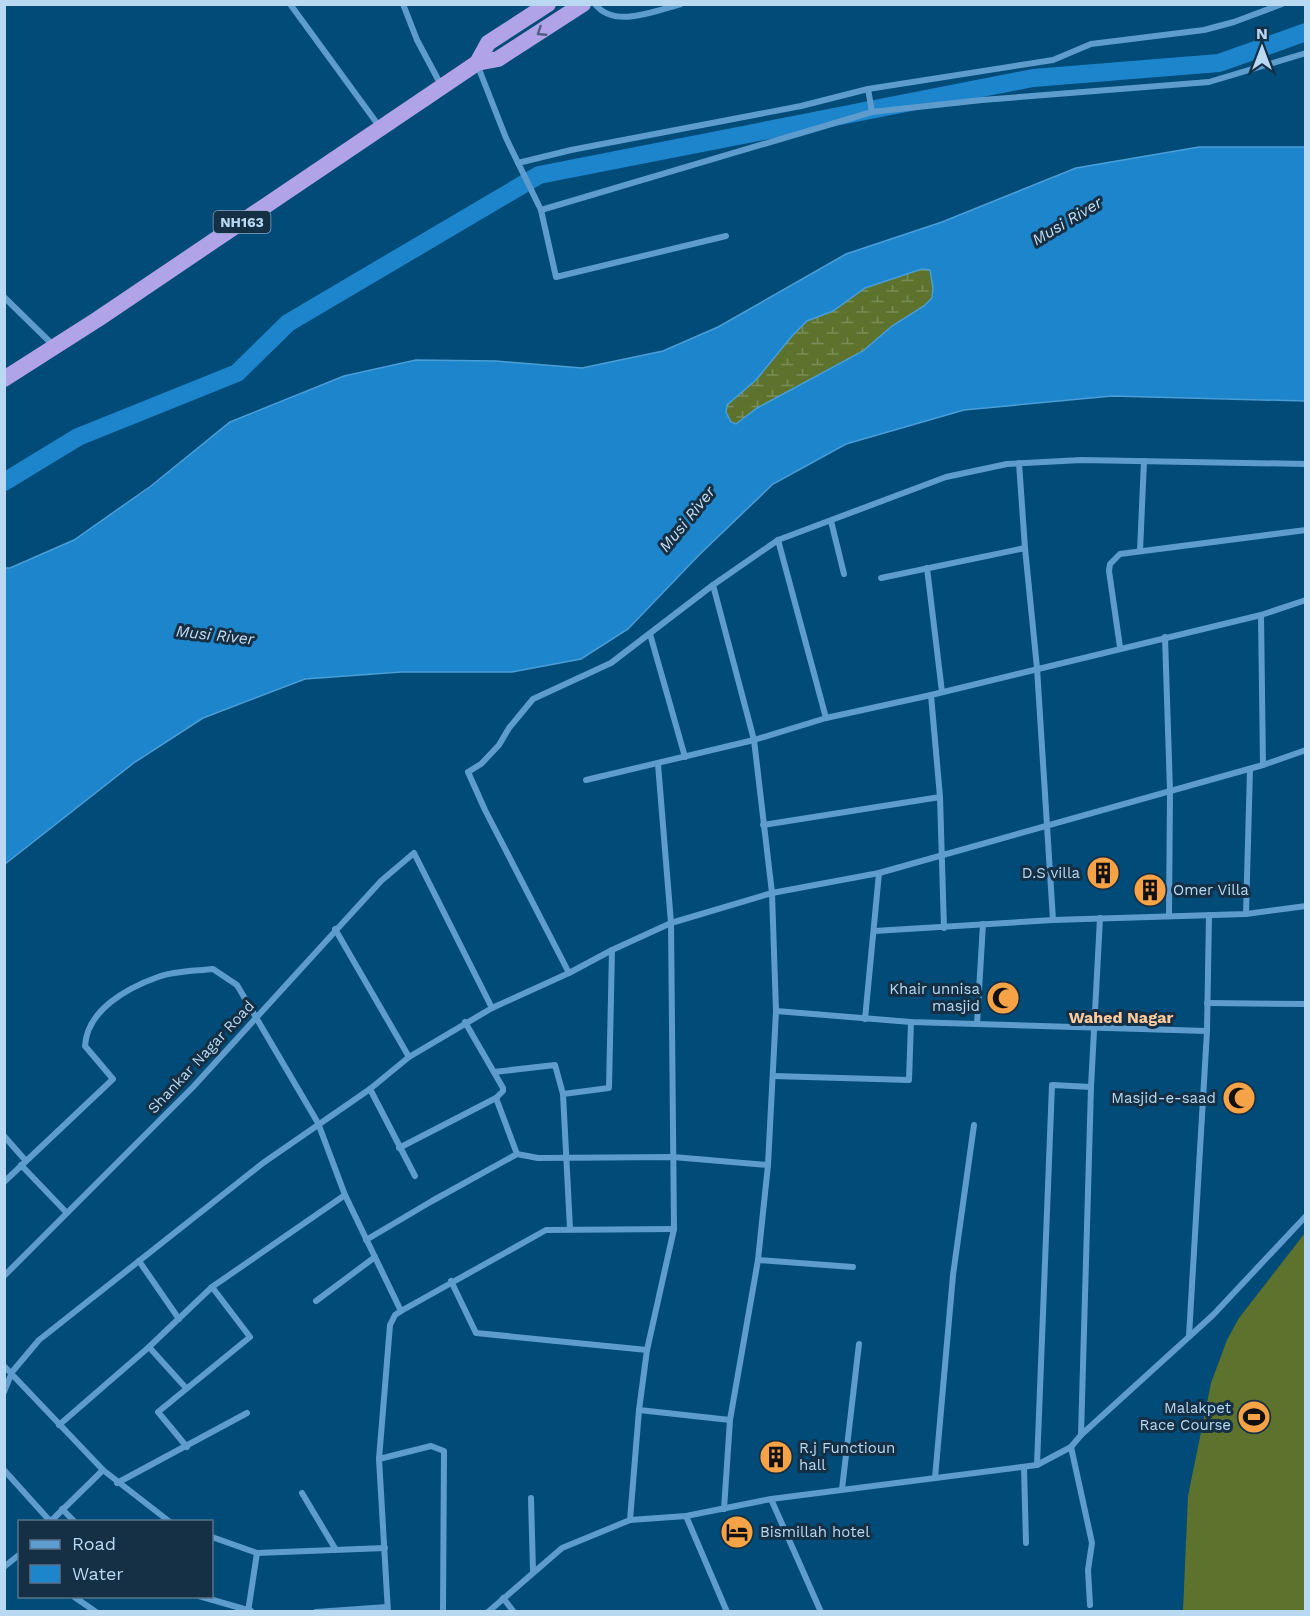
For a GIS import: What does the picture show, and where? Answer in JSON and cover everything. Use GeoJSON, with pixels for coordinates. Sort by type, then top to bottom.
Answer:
{"type":"FeatureCollection","features":[{"type":"Feature","properties":{"kind":"highway","name":"NH163"},"geometry":{"type":"LineString","coordinates":[[477,63],[488,43],[548,4]]}},
{"type":"Feature","properties":{"kind":"highway","name":"NH163"},"geometry":{"type":"LineString","coordinates":[[12,372],[55,347],[477,63],[498,58],[583,4]]}},
{"type":"Feature","properties":{"kind":"street"},"geometry":{"type":"LineString","coordinates":[[290,4],[382,129]]}},
{"type":"Feature","properties":{"kind":"street"},"geometry":{"type":"LineString","coordinates":[[403,4],[417,40],[443,88]]}},
{"type":"Feature","properties":{"kind":"street"},"geometry":{"type":"LineString","coordinates":[[595,4],[602,14],[614,17],[627,17],[681,4]]}},
{"type":"Feature","properties":{"kind":"street"},"geometry":{"type":"LineString","coordinates":[[518,163],[571,150],[801,106],[868,89],[1053,60],[1091,44],[1204,30],[1234,22],[1282,4]]}},
{"type":"Feature","properties":{"kind":"street"},"geometry":{"type":"LineString","coordinates":[[541,210],[872,112],[982,100],[1209,82],[1305,53]]}},
{"type":"Feature","properties":{"kind":"street"},"geometry":{"type":"LineString","coordinates":[[477,63],[506,138],[541,210],[556,277],[726,236]]}},
{"type":"Feature","properties":{"kind":"street"},"geometry":{"type":"LineString","coordinates":[[868,89],[872,112]]}},
{"type":"Feature","properties":{"kind":"street"},"geometry":{"type":"LineString","coordinates":[[4,297],[55,347]]}},
{"type":"Feature","properties":{"kind":"street"},"geometry":{"type":"LineString","coordinates":[[569,973],[485,810],[468,772],[481,764],[499,745],[508,728],[533,699],[611,663],[713,585],[778,540],[946,477],[1007,464],[1081,460],[1305,464]]}},
{"type":"Feature","properties":{"kind":"street"},"geometry":{"type":"LineString","coordinates":[[1140,552],[1144,461]]}},
{"type":"Feature","properties":{"kind":"street"},"geometry":{"type":"LineString","coordinates":[[1019,463],[1049,826],[1053,920]]}},
{"type":"Feature","properties":{"kind":"street"},"geometry":{"type":"LineString","coordinates":[[831,521],[844,574]]}},
{"type":"Feature","properties":{"kind":"street"},"geometry":{"type":"LineString","coordinates":[[1120,647],[1110,564],[1120,554],[1305,530]]}},
{"type":"Feature","properties":{"kind":"street"},"geometry":{"type":"LineString","coordinates":[[778,540],[826,718]]}},
{"type":"Feature","properties":{"kind":"street"},"geometry":{"type":"LineString","coordinates":[[881,578],[1025,548]]}},
{"type":"Feature","properties":{"kind":"street"},"geometry":{"type":"LineString","coordinates":[[927,568],[942,692]]}},
{"type":"Feature","properties":{"kind":"street"},"geometry":{"type":"LineString","coordinates":[[713,585],[754,740],[772,893],[776,1011],[768,1165],[758,1260],[730,1420],[724,1509]]}},
{"type":"Feature","properties":{"kind":"street"},"geometry":{"type":"LineString","coordinates":[[586,780],[754,740],[826,718],[1261,615],[1305,600]]}},
{"type":"Feature","properties":{"kind":"street"},"geometry":{"type":"LineString","coordinates":[[1261,615],[1263,765]]}},
{"type":"Feature","properties":{"kind":"street"},"geometry":{"type":"LineString","coordinates":[[650,634],[685,757]]}},
{"type":"Feature","properties":{"kind":"street"},"geometry":{"type":"LineString","coordinates":[[1165,637],[1170,791],[1169,916]]}},
{"type":"Feature","properties":{"kind":"street"},"geometry":{"type":"LineString","coordinates":[[931,694],[940,796],[944,928]]}},
{"type":"Feature","properties":{"kind":"street"},"geometry":{"type":"LineString","coordinates":[[4,1392],[12,1372],[39,1340],[263,1163],[370,1089],[409,1057],[492,1008],[671,923],[772,893],[879,873],[1250,769],[1305,750]]}},
{"type":"Feature","properties":{"kind":"street"},"geometry":{"type":"LineString","coordinates":[[630,1520],[639,1410],[647,1350],[674,1229],[671,923],[658,764]]}},
{"type":"Feature","properties":{"kind":"street"},"geometry":{"type":"LineString","coordinates":[[1246,914],[1250,769]]}},
{"type":"Feature","properties":{"kind":"street"},"geometry":{"type":"LineString","coordinates":[[763,825],[940,796]]}},
{"type":"Feature","properties":{"kind":"street","name":"Shankar Nagar Road"},"geometry":{"type":"LineString","coordinates":[[4,1276],[193,1087],[381,881],[414,853],[492,1008]]}},
{"type":"Feature","properties":{"kind":"street"},"geometry":{"type":"LineString","coordinates":[[865,1019],[879,873]]}},
{"type":"Feature","properties":{"kind":"street"},"geometry":{"type":"LineString","coordinates":[[874,931],[1053,920],[1246,914],[1305,906]]}},
{"type":"Feature","properties":{"kind":"street"},"geometry":{"type":"LineString","coordinates":[[1189,1336],[1207,1030],[1209,915]]}},
{"type":"Feature","properties":{"kind":"street"},"geometry":{"type":"LineString","coordinates":[[1081,1435],[1091,1087],[1100,918]]}},
{"type":"Feature","properties":{"kind":"street"},"geometry":{"type":"LineString","coordinates":[[976,1024],[983,924]]}},
{"type":"Feature","properties":{"kind":"street"},"geometry":{"type":"LineString","coordinates":[[335,929],[409,1057]]}},
{"type":"Feature","properties":{"kind":"street"},"geometry":{"type":"LineString","coordinates":[[563,1094],[609,1088],[612,950]]}},
{"type":"Feature","properties":{"kind":"street"},"geometry":{"type":"LineString","coordinates":[[4,1182],[113,1079],[85,1046],[86,1033],[92,1021],[115,998],[159,976],[213,969],[237,985],[318,1124],[345,1195],[401,1311]]}},
{"type":"Feature","properties":{"kind":"street"},"geometry":{"type":"LineString","coordinates":[[1207,1003],[1305,1004]]}},
{"type":"Feature","properties":{"kind":"street"},"geometry":{"type":"LineString","coordinates":[[776,1011],[911,1022],[1207,1030]]}},
{"type":"Feature","properties":{"kind":"street"},"geometry":{"type":"LineString","coordinates":[[399,1148],[501,1094],[503,1088],[465,1022]]}},
{"type":"Feature","properties":{"kind":"street"},"geometry":{"type":"LineString","coordinates":[[773,1076],[909,1080],[911,1022]]}},
{"type":"Feature","properties":{"kind":"street"},"geometry":{"type":"LineString","coordinates":[[494,1072],[555,1065],[563,1094],[570,1229]]}},
{"type":"Feature","properties":{"kind":"street"},"geometry":{"type":"LineString","coordinates":[[1037,1465],[1052,1085],[1091,1087]]}},
{"type":"Feature","properties":{"kind":"street"},"geometry":{"type":"LineString","coordinates":[[370,1089],[415,1176]]}},
{"type":"Feature","properties":{"kind":"street"},"geometry":{"type":"LineString","coordinates":[[495,1098],[517,1154]]}},
{"type":"Feature","properties":{"kind":"street"},"geometry":{"type":"LineString","coordinates":[[935,1478],[953,1275],[974,1125]]}},
{"type":"Feature","properties":{"kind":"street"},"geometry":{"type":"LineString","coordinates":[[4,1136],[23,1163],[66,1212]]}},
{"type":"Feature","properties":{"kind":"street"},"geometry":{"type":"LineString","coordinates":[[366,1240],[517,1154],[538,1158],[673,1157],[768,1165]]}},
{"type":"Feature","properties":{"kind":"street"},"geometry":{"type":"LineString","coordinates":[[59,1425],[149,1347],[212,1287],[345,1195]]}},
{"type":"Feature","properties":{"kind":"street"},"geometry":{"type":"LineString","coordinates":[[488,1611],[562,1548],[630,1520],[686,1516],[771,1499],[1037,1465],[1071,1447],[1081,1435],[1213,1315],[1305,1216]]}},
{"type":"Feature","properties":{"kind":"street"},"geometry":{"type":"LineString","coordinates":[[316,1611],[387,1609],[379,1459],[390,1325],[395,1315],[451,1281],[546,1230],[674,1229]]}},
{"type":"Feature","properties":{"kind":"street"},"geometry":{"type":"LineString","coordinates":[[316,1301],[375,1257]]}},
{"type":"Feature","properties":{"kind":"street"},"geometry":{"type":"LineString","coordinates":[[758,1260],[853,1267]]}},
{"type":"Feature","properties":{"kind":"street"},"geometry":{"type":"LineString","coordinates":[[139,1261],[179,1319]]}},
{"type":"Feature","properties":{"kind":"street"},"geometry":{"type":"LineString","coordinates":[[451,1281],[476,1333],[647,1350]]}},
{"type":"Feature","properties":{"kind":"street"},"geometry":{"type":"LineString","coordinates":[[187,1447],[158,1412],[250,1338],[212,1287]]}},
{"type":"Feature","properties":{"kind":"street"},"geometry":{"type":"LineString","coordinates":[[842,1489],[859,1344]]}},
{"type":"Feature","properties":{"kind":"street"},"geometry":{"type":"LineString","coordinates":[[149,1347],[186,1388]]}},
{"type":"Feature","properties":{"kind":"street"},"geometry":{"type":"LineString","coordinates":[[4,1366],[103,1470],[117,1483],[169,1520]]}},
{"type":"Feature","properties":{"kind":"street"},"geometry":{"type":"LineString","coordinates":[[639,1410],[730,1420]]}},
{"type":"Feature","properties":{"kind":"street"},"geometry":{"type":"LineString","coordinates":[[117,1483],[247,1413]]}},
{"type":"Feature","properties":{"kind":"street"},"geometry":{"type":"LineString","coordinates":[[379,1459],[431,1446],[444,1451],[443,1611]]}},
{"type":"Feature","properties":{"kind":"street"},"geometry":{"type":"LineString","coordinates":[[1071,1447],[1092,1543],[1088,1570],[1090,1605]]}},
{"type":"Feature","properties":{"kind":"street"},"geometry":{"type":"LineString","coordinates":[[1024,1468],[1026,1543]]}},
{"type":"Feature","properties":{"kind":"street"},"geometry":{"type":"LineString","coordinates":[[4,1470],[49,1520]]}},
{"type":"Feature","properties":{"kind":"street"},"geometry":{"type":"LineString","coordinates":[[51,1520],[103,1470]]}},
{"type":"Feature","properties":{"kind":"street"},"geometry":{"type":"LineString","coordinates":[[302,1493],[336,1550]]}},
{"type":"Feature","properties":{"kind":"street"},"geometry":{"type":"LineString","coordinates":[[531,1498],[533,1572]]}},
{"type":"Feature","properties":{"kind":"street"},"geometry":{"type":"LineString","coordinates":[[771,1499],[821,1611]]}},
{"type":"Feature","properties":{"kind":"street"},"geometry":{"type":"LineString","coordinates":[[62,1509],[74,1520]]}},
{"type":"Feature","properties":{"kind":"street"},"geometry":{"type":"LineString","coordinates":[[686,1516],[726,1611]]}},
{"type":"Feature","properties":{"kind":"street"},"geometry":{"type":"LineString","coordinates":[[213,1537],[257,1553],[384,1548]]}},
{"type":"Feature","properties":{"kind":"street"},"geometry":{"type":"LineString","coordinates":[[207,1598],[249,1611],[257,1553]]}},
{"type":"Feature","properties":{"kind":"street"},"geometry":{"type":"LineString","coordinates":[[4,1567],[18,1558]]}},
{"type":"Feature","properties":{"kind":"street"},"geometry":{"type":"LineString","coordinates":[[76,1598],[96,1611]]}},
{"type":"Feature","properties":{"kind":"street"},"geometry":{"type":"LineString","coordinates":[[503,1598],[514,1611]]}},
{"type":"Feature","properties":{"kind":"green space"},"geometry":{"type":"Polygon","coordinates":[[[922,269],[930,270],[933,288],[932,298],[924,306],[892,326],[863,351],[757,408],[736,424],[731,422],[726,411],[727,405],[756,380],[807,321],[833,311],[865,288],[922,269]]]}},
{"type":"Feature","properties":{"kind":"green space","name":"Malakpet Race Course"},"geometry":{"type":"Polygon","coordinates":[[[1305,1233],[1305,1611],[1183,1611],[1188,1496],[1211,1383],[1227,1340],[1239,1318],[1305,1233]]]}},
{"type":"Feature","properties":{"kind":"water","name":"Musi River"},"geometry":{"type":"Polygon","coordinates":[[[1199,147],[1305,147],[1305,401],[1112,396],[964,410],[846,444],[773,484],[699,555],[628,629],[581,659],[512,672],[401,672],[305,679],[203,718],[135,762],[5,864],[5,568],[10,568],[74,540],[151,486],[230,422],[344,376],[416,360],[496,361],[582,368],[663,351],[718,327],[846,254],[942,222],[1076,168],[1199,147]],[[922,269],[865,288],[833,311],[807,321],[756,380],[727,405],[726,412],[731,422],[736,424],[757,408],[863,351],[892,326],[924,306],[932,298],[930,270],[922,269]]]}},
{"type":"Feature","properties":{"kind":"waterway"},"geometry":{"type":"LineString","coordinates":[[4,482],[78,437],[237,373],[288,323],[539,175],[1033,78],[1219,63],[1306,32]]}},
{"type":"Feature","properties":{"kind":"place","name":"D.S villa"},"geometry":{"type":"Point","coordinates":[1103,873]}},
{"type":"Feature","properties":{"kind":"place","name":"Omer Villa"},"geometry":{"type":"Point","coordinates":[1150,890]}},
{"type":"Feature","properties":{"kind":"place","name":"Khair unnisa masjid"},"geometry":{"type":"Point","coordinates":[1003,998]}},
{"type":"Feature","properties":{"kind":"place","name":"Masjid-e-saad"},"geometry":{"type":"Point","coordinates":[1239,1098]}},
{"type":"Feature","properties":{"kind":"place","name":"Malakpet Race Course"},"geometry":{"type":"Point","coordinates":[1254,1417]}},
{"type":"Feature","properties":{"kind":"place","name":"R.j Functioun hall"},"geometry":{"type":"Point","coordinates":[776,1457]}},
{"type":"Feature","properties":{"kind":"place","name":"Bismillah hotel"},"geometry":{"type":"Point","coordinates":[737,1532]}},
{"type":"Feature","properties":{"kind":"district","name":"Wahed Nagar"},"geometry":{"type":"Point","coordinates":[1121,1017]}}]}
